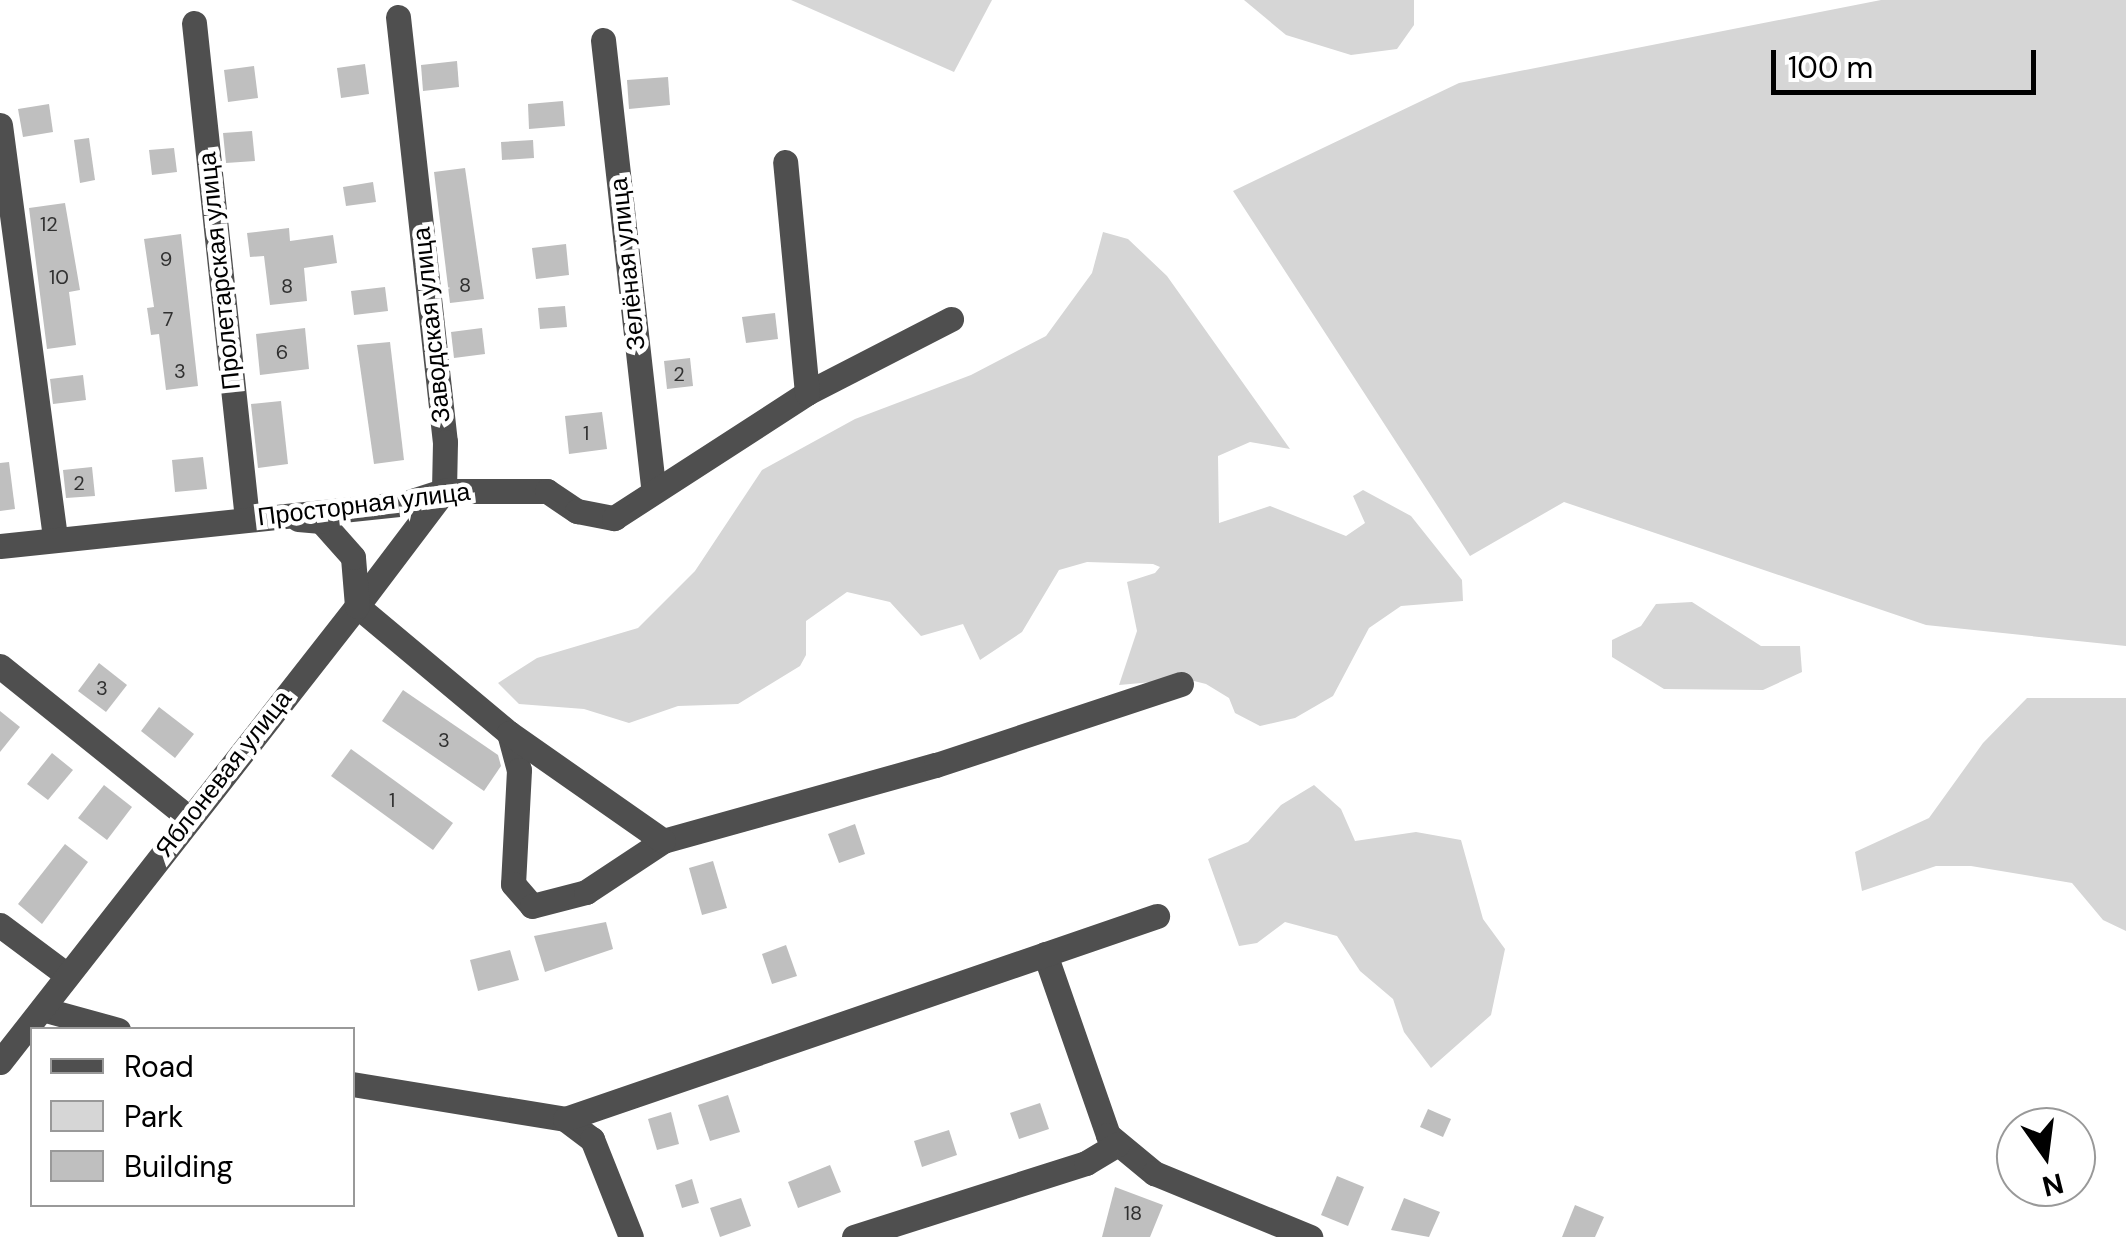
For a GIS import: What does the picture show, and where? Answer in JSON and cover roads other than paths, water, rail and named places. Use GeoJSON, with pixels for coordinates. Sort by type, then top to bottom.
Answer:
{"type":"FeatureCollection","features":[{"type":"Feature","properties":{"kind":"street","name":"Заводская улица"},"geometry":{"type":"LineString","coordinates":[[398,17],[445,442],[444,491]]}},
{"type":"Feature","properties":{"kind":"street","name":"Пролетарская улица"},"geometry":{"type":"LineString","coordinates":[[194,23],[258,518]]}},
{"type":"Feature","properties":{"kind":"street","name":"Зелёная улица"},"geometry":{"type":"LineString","coordinates":[[602,40],[653,488]]}},
{"type":"Feature","properties":{"kind":"street"},"geometry":{"type":"LineString","coordinates":[[0,125],[54,539]]}},
{"type":"Feature","properties":{"kind":"street"},"geometry":{"type":"LineString","coordinates":[[785,162],[807,393]]}},
{"type":"Feature","properties":{"kind":"street","name":"Просторная улица"},"geometry":{"type":"LineString","coordinates":[[0,546],[406,503],[444,491],[546,491],[576,511],[614,518],[653,488],[807,393],[951,319]]}},
{"type":"Feature","properties":{"kind":"street"},"geometry":{"type":"LineString","coordinates":[[357,606],[444,491]]}},
{"type":"Feature","properties":{"kind":"street"},"geometry":{"type":"LineString","coordinates":[[258,518],[320,521],[341,539],[359,576],[357,606]]}},
{"type":"Feature","properties":{"kind":"street"},"geometry":{"type":"LineString","coordinates":[[357,606],[509,733],[663,841]]}},
{"type":"Feature","properties":{"kind":"street","name":"Яблоневая улица"},"geometry":{"type":"LineString","coordinates":[[0,1062],[357,606]]}},
{"type":"Feature","properties":{"kind":"street"},"geometry":{"type":"LineString","coordinates":[[0,666],[190,819]]}},
{"type":"Feature","properties":{"kind":"street"},"geometry":{"type":"LineString","coordinates":[[509,733],[520,770],[513,884],[532,906],[586,892],[663,841],[936,765],[1181,684]]}},
{"type":"Feature","properties":{"kind":"street"},"geometry":{"type":"LineString","coordinates":[[565,1119],[1158,916]]}},
{"type":"Feature","properties":{"kind":"street"},"geometry":{"type":"LineString","coordinates":[[0,924],[68,975]]}},
{"type":"Feature","properties":{"kind":"street"},"geometry":{"type":"LineString","coordinates":[[1045,954],[1108,1136],[1154,1172],[1310,1237]]}},
{"type":"Feature","properties":{"kind":"street"},"geometry":{"type":"LineString","coordinates":[[42,1009],[107,1027]]}},
{"type":"Feature","properties":{"kind":"street"},"geometry":{"type":"LineString","coordinates":[[355,1084],[565,1119],[592,1139],[631,1237]]}},
{"type":"Feature","properties":{"kind":"street"},"geometry":{"type":"LineString","coordinates":[[854,1237],[1086,1162],[1118,1144]]}}]}
